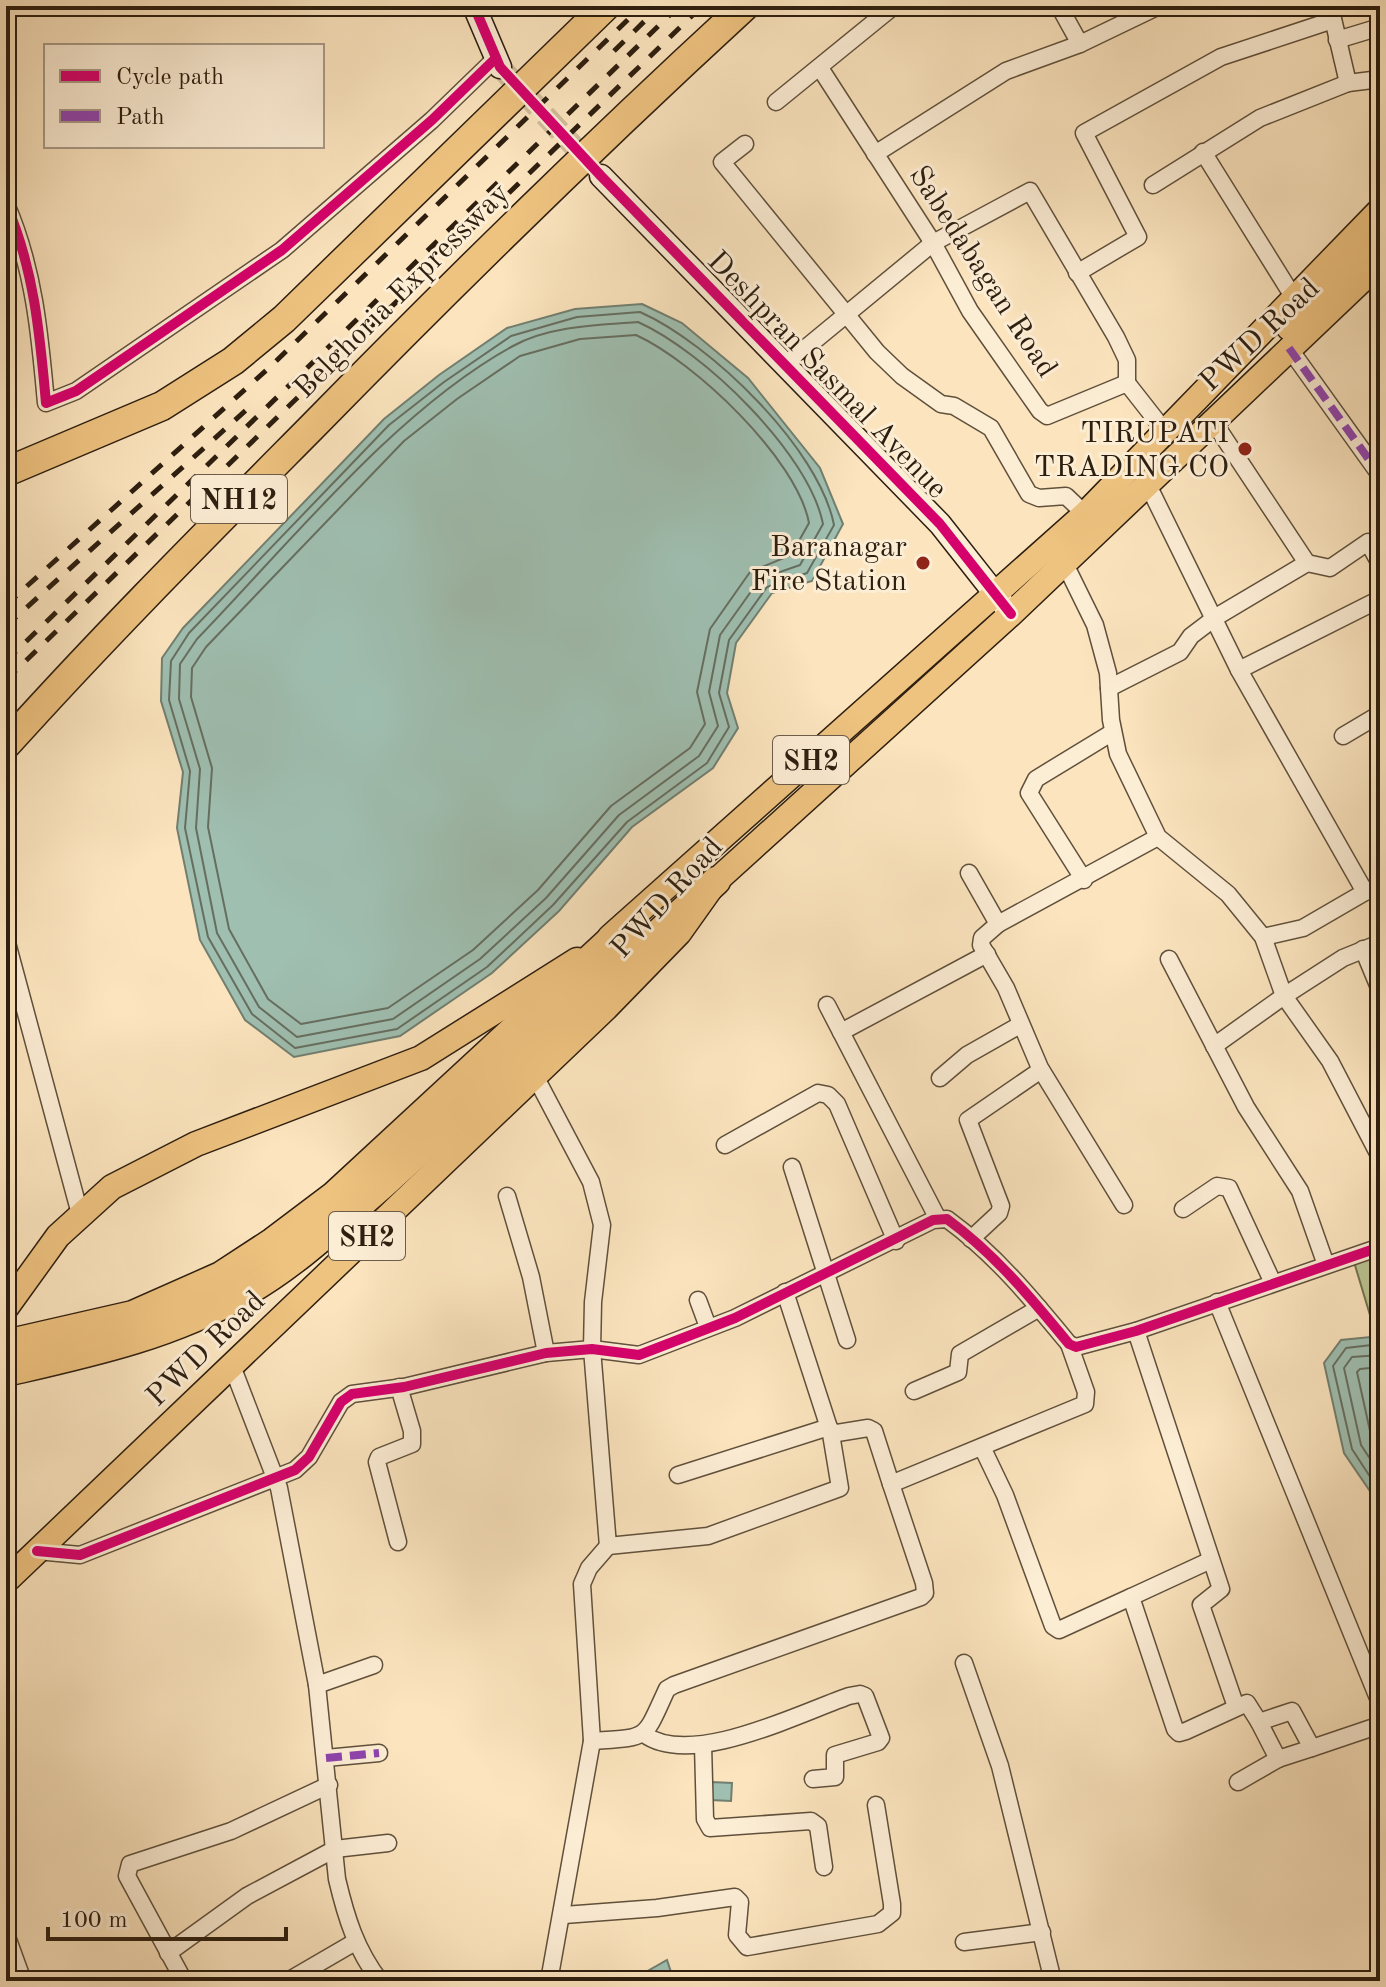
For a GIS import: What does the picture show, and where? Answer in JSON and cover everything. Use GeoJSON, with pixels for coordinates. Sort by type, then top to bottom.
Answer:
{"type":"FeatureCollection","features":[{"type":"Feature","properties":{"kind":"highway","name":"Belghoria Expressway"},"geometry":{"type":"LineString","coordinates":[[6,472],[162,406],[233,361],[329,277],[606,6]]}},
{"type":"Feature","properties":{"kind":"highway","name":"Belghoria Expressway"},"geometry":{"type":"LineString","coordinates":[[75,668],[394,341],[605,136],[745,6]]}},
{"type":"Feature","properties":{"kind":"highway"},"geometry":{"type":"LineString","coordinates":[[6,734],[75,668]]}},
{"type":"Feature","properties":{"kind":"highway","name":"NH12"},"geometry":{"type":"LineString","coordinates":[[6,745],[75,668]]}},
{"type":"Feature","properties":{"kind":"highway"},"geometry":{"type":"LineString","coordinates":[[6,1344],[133,1315],[279,1254],[382,1185],[716,881]]}},
{"type":"Feature","properties":{"kind":"highway"},"geometry":{"type":"LineString","coordinates":[[6,1372],[161,1332],[245,1293],[334,1196],[626,926]]}},
{"type":"Feature","properties":{"kind":"main road","name":"PWD Road"},"geometry":{"type":"LineString","coordinates":[[6,1581],[535,1076],[679,933],[716,881],[1004,605],[1085,514],[1168,432],[1380,210]]}},
{"type":"Feature","properties":{"kind":"main road"},"geometry":{"type":"LineString","coordinates":[[1168,432],[1214,402],[1380,237]]}},
{"type":"Feature","properties":{"kind":"main road","name":"PWD Road"},"geometry":{"type":"LineString","coordinates":[[6,1308],[39,1258],[80,1214],[112,1187],[196,1144],[421,1058],[487,1019],[626,926],[1004,605],[1065,564],[1380,263]]}},
{"type":"Feature","properties":{"kind":"street"},"geometry":{"type":"LineString","coordinates":[[6,204],[31,280],[39,319],[46,403],[76,391],[282,250],[498,62],[474,6]]}},
{"type":"Feature","properties":{"kind":"street"},"geometry":{"type":"LineString","coordinates":[[776,102],[894,6]]}},
{"type":"Feature","properties":{"kind":"street"},"geometry":{"type":"LineString","coordinates":[[1060,6],[1080,44]]}},
{"type":"Feature","properties":{"kind":"street"},"geometry":{"type":"LineString","coordinates":[[875,154],[1006,71],[1080,44],[1159,6]]}},
{"type":"Feature","properties":{"kind":"street"},"geometry":{"type":"LineString","coordinates":[[1077,273],[1138,237],[1084,133],[1221,57],[1331,13],[1348,83]]}},
{"type":"Feature","properties":{"kind":"street"},"geometry":{"type":"LineString","coordinates":[[1337,40],[1380,27]]}},
{"type":"Feature","properties":{"kind":"street","name":"Sabedabagan Road"},"geometry":{"type":"LineString","coordinates":[[820,68],[933,243],[970,311],[1047,416],[1127,383]]}},
{"type":"Feature","properties":{"kind":"street"},"geometry":{"type":"LineString","coordinates":[[1153,185],[1260,118],[1348,83],[1380,79]]}},
{"type":"Feature","properties":{"kind":"street"},"geometry":{"type":"LineString","coordinates":[[745,144],[722,162],[845,313],[902,376],[941,404],[954,406],[991,428],[1029,494],[1039,498],[1066,496],[1085,514]]}},
{"type":"Feature","properties":{"kind":"street"},"geometry":{"type":"LineString","coordinates":[[1203,152],[1294,298]]}},
{"type":"Feature","properties":{"kind":"street","name":"Deshpran Sasmal Avenue"},"geometry":{"type":"LineString","coordinates":[[601,176],[940,524],[1004,605]]}},
{"type":"Feature","properties":{"kind":"street"},"geometry":{"type":"LineString","coordinates":[[785,365],[933,243],[1030,191],[1127,360],[1127,383],[1168,432]]}},
{"type":"Feature","properties":{"kind":"street"},"geometry":{"type":"LineString","coordinates":[[1289,348],[1380,475]]}},
{"type":"Feature","properties":{"kind":"street"},"geometry":{"type":"LineString","coordinates":[[1213,421],[1307,563]]}},
{"type":"Feature","properties":{"kind":"street"},"geometry":{"type":"LineString","coordinates":[[1148,485],[1216,617],[1239,670],[1372,889],[1303,928],[1263,937]]}},
{"type":"Feature","properties":{"kind":"street"},"geometry":{"type":"LineString","coordinates":[[1109,688],[1180,652],[1191,636],[1216,617],[1307,563],[1330,568],[1374,538],[1380,564]]}},
{"type":"Feature","properties":{"kind":"street"},"geometry":{"type":"LineString","coordinates":[[1065,564],[1095,625],[1109,688],[1118,754],[1158,837],[1228,894],[1263,937],[1284,996],[1330,1061],[1380,1157]]}},
{"type":"Feature","properties":{"kind":"street"},"geometry":{"type":"LineString","coordinates":[[1239,670],[1380,599]]}},
{"type":"Feature","properties":{"kind":"street"},"geometry":{"type":"LineString","coordinates":[[1343,736],[1380,714]]}},
{"type":"Feature","properties":{"kind":"street"},"geometry":{"type":"LineString","coordinates":[[1084,880],[1029,793],[1036,779],[1113,732]]}},
{"type":"Feature","properties":{"kind":"street"},"geometry":{"type":"LineString","coordinates":[[1124,1205],[1041,1070],[980,941],[998,924],[1084,880],[1158,837]]}},
{"type":"Feature","properties":{"kind":"street"},"geometry":{"type":"LineString","coordinates":[[969,873],[998,924]]}},
{"type":"Feature","properties":{"kind":"street"},"geometry":{"type":"LineString","coordinates":[[6,939],[80,1214]]}},
{"type":"Feature","properties":{"kind":"street"},"geometry":{"type":"LineString","coordinates":[[1214,1046],[1284,996],[1363,949],[1380,943]]}},
{"type":"Feature","properties":{"kind":"street"},"geometry":{"type":"LineString","coordinates":[[1363,949],[1380,990]]}},
{"type":"Feature","properties":{"kind":"street"},"geometry":{"type":"LineString","coordinates":[[841,1032],[987,954]]}},
{"type":"Feature","properties":{"kind":"street"},"geometry":{"type":"LineString","coordinates":[[1169,959],[1246,1107],[1300,1191],[1326,1265]]}},
{"type":"Feature","properties":{"kind":"street"},"geometry":{"type":"LineString","coordinates":[[827,1005],[938,1219]]}},
{"type":"Feature","properties":{"kind":"street"},"geometry":{"type":"LineString","coordinates":[[940,1078],[967,1055],[1020,1025]]}},
{"type":"Feature","properties":{"kind":"street"},"geometry":{"type":"LineString","coordinates":[[971,1239],[999,1213],[1001,1206],[968,1120],[1041,1070]]}},
{"type":"Feature","properties":{"kind":"street"},"geometry":{"type":"LineString","coordinates":[[535,1076],[591,1182],[598,1207],[602,1245],[593,1302],[592,1349],[608,1546]]}},
{"type":"Feature","properties":{"kind":"street"},"geometry":{"type":"LineString","coordinates":[[725,1145],[818,1093],[828,1095],[837,1104],[896,1241]]}},
{"type":"Feature","properties":{"kind":"street"},"geometry":{"type":"LineString","coordinates":[[792,1167],[828,1272],[847,1340]]}},
{"type":"Feature","properties":{"kind":"street"},"geometry":{"type":"LineString","coordinates":[[1183,1209],[1217,1186],[1229,1188],[1273,1283]]}},
{"type":"Feature","properties":{"kind":"street"},"geometry":{"type":"LineString","coordinates":[[507,1196],[531,1277],[546,1353]]}},
{"type":"Feature","properties":{"kind":"street"},"geometry":{"type":"LineString","coordinates":[[37,1551],[80,1555],[295,1470],[309,1457],[341,1402],[352,1394],[399,1387],[546,1353],[592,1349],[639,1355],[735,1318],[938,1219],[947,1219],[1014,1278],[1069,1344],[1086,1392],[1085,1404],[891,1484]]}},
{"type":"Feature","properties":{"kind":"street"},"geometry":{"type":"LineString","coordinates":[[1069,1344],[1083,1347],[1136,1331],[1380,1247]]}},
{"type":"Feature","properties":{"kind":"street"},"geometry":{"type":"LineString","coordinates":[[549,1981],[564,1915],[592,1741],[582,1584],[589,1568],[608,1546],[708,1536],[835,1492],[842,1482],[830,1431],[785,1292]]}},
{"type":"Feature","properties":{"kind":"street"},"geometry":{"type":"LineString","coordinates":[[698,1300],[708,1327]]}},
{"type":"Feature","properties":{"kind":"street"},"geometry":{"type":"LineString","coordinates":[[1217,1302],[1380,1703]]}},
{"type":"Feature","properties":{"kind":"street"},"geometry":{"type":"LineString","coordinates":[[914,1391],[958,1372],[960,1354],[1039,1308]]}},
{"type":"Feature","properties":{"kind":"street"},"geometry":{"type":"LineString","coordinates":[[1136,1331],[1221,1589],[1201,1605],[1236,1707]]}},
{"type":"Feature","properties":{"kind":"street"},"geometry":{"type":"LineString","coordinates":[[232,1366],[275,1476],[317,1685],[337,1879],[355,1942],[380,1981]]}},
{"type":"Feature","properties":{"kind":"street"},"geometry":{"type":"LineString","coordinates":[[398,1542],[377,1462],[379,1457],[412,1444],[412,1431],[399,1387]]}},
{"type":"Feature","properties":{"kind":"street"},"geometry":{"type":"LineString","coordinates":[[592,1741],[635,1739],[644,1734],[667,1689],[674,1685],[925,1593],[874,1431],[868,1428],[830,1431],[678,1475]]}},
{"type":"Feature","properties":{"kind":"street"},"geometry":{"type":"LineString","coordinates":[[982,1447],[1005,1495],[1053,1626],[1059,1630],[1211,1560]]}},
{"type":"Feature","properties":{"kind":"street"},"geometry":{"type":"LineString","coordinates":[[1131,1597],[1175,1729],[1179,1733],[1186,1731],[1236,1707],[1250,1704],[1278,1759]]}},
{"type":"Feature","properties":{"kind":"street"},"geometry":{"type":"LineString","coordinates":[[964,1663],[1000,1766],[1053,1981]]}},
{"type":"Feature","properties":{"kind":"street"},"geometry":{"type":"LineString","coordinates":[[317,1685],[374,1665]]}},
{"type":"Feature","properties":{"kind":"street"},"geometry":{"type":"LineString","coordinates":[[644,1734],[663,1744],[703,1745],[849,1696],[865,1696],[881,1738],[878,1742],[835,1755],[835,1777],[813,1779]]}},
{"type":"Feature","properties":{"kind":"street"},"geometry":{"type":"LineString","coordinates":[[1259,1722],[1292,1711],[1312,1748]]}},
{"type":"Feature","properties":{"kind":"street"},"geometry":{"type":"LineString","coordinates":[[1238,1782],[1278,1759],[1380,1725]]}},
{"type":"Feature","properties":{"kind":"street"},"geometry":{"type":"LineString","coordinates":[[703,1745],[705,1819],[710,1828],[811,1821],[818,1826],[824,1867]]}},
{"type":"Feature","properties":{"kind":"street"},"geometry":{"type":"LineString","coordinates":[[326,1758],[379,1753]]}},
{"type":"Feature","properties":{"kind":"street"},"geometry":{"type":"LineString","coordinates":[[184,1981],[127,1876],[130,1864],[231,1831],[329,1785]]}},
{"type":"Feature","properties":{"kind":"street"},"geometry":{"type":"LineString","coordinates":[[564,1915],[657,1908],[735,1897],[740,1902],[737,1935],[747,1947],[878,1924],[892,1913],[892,1904],[876,1805]]}},
{"type":"Feature","properties":{"kind":"street"},"geometry":{"type":"LineString","coordinates":[[168,1953],[247,1896],[335,1849],[388,1843]]}},
{"type":"Feature","properties":{"kind":"street"},"geometry":{"type":"LineString","coordinates":[[964,1942],[1042,1932]]}},
{"type":"Feature","properties":{"kind":"street"},"geometry":{"type":"LineString","coordinates":[[6,1934],[23,1981]]}},
{"type":"Feature","properties":{"kind":"street"},"geometry":{"type":"LineString","coordinates":[[288,1981],[355,1942]]}},
{"type":"Feature","properties":{"kind":"green space"},"geometry":{"type":"Polygon","coordinates":[[[1380,1252],[1380,1325],[1373,1325],[1354,1262],[1380,1252]]]}},
{"type":"Feature","properties":{"kind":"water"},"geometry":{"type":"Polygon","coordinates":[[[642,304],[682,323],[748,378],[820,468],[843,524],[812,581],[772,593],[736,643],[727,693],[738,728],[713,768],[632,827],[559,911],[492,973],[400,1036],[294,1057],[245,1020],[200,940],[177,828],[183,772],[161,701],[162,658],[183,628],[384,419],[439,375],[507,328],[575,309],[642,304]]]}},
{"type":"Feature","properties":{"kind":"water"},"geometry":{"type":"Polygon","coordinates":[[[1380,1336],[1380,1500],[1376,1500],[1344,1453],[1324,1363],[1341,1340],[1380,1336]]]}},
{"type":"Feature","properties":{"kind":"water"},"geometry":{"type":"Polygon","coordinates":[[[711,1782],[732,1783],[731,1801],[710,1800],[711,1782]]]}},
{"type":"Feature","properties":{"kind":"water"},"geometry":{"type":"Polygon","coordinates":[[[667,1960],[674,1981],[630,1981],[667,1960]]]}},
{"type":"Feature","properties":{"kind":"tunnel"},"geometry":{"type":"LineString","coordinates":[[500,67],[595,169]]}},
{"type":"Feature","properties":{"kind":"railway"},"geometry":{"type":"LineString","coordinates":[[6,605],[271,366],[642,6]]}},
{"type":"Feature","properties":{"kind":"railway"},"geometry":{"type":"LineString","coordinates":[[614,51],[660,6]]}},
{"type":"Feature","properties":{"kind":"railway"},"geometry":{"type":"LineString","coordinates":[[6,661],[679,6]]}},
{"type":"Feature","properties":{"kind":"railway"},"geometry":{"type":"LineString","coordinates":[[6,680],[702,6]]}},
{"type":"Feature","properties":{"kind":"railway"},"geometry":{"type":"LineString","coordinates":[[6,626],[254,403]]}},
{"type":"Feature","properties":{"kind":"marked path"},"geometry":{"type":"LineString","coordinates":[[1289,348],[1380,475]]}},
{"type":"Feature","properties":{"kind":"marked path"},"geometry":{"type":"LineString","coordinates":[[326,1758],[379,1753]]}},
{"type":"Feature","properties":{"kind":"cycle path"},"geometry":{"type":"LineString","coordinates":[[474,6],[500,67],[601,176],[940,524],[1011,614]]}},
{"type":"Feature","properties":{"kind":"cycle path"},"geometry":{"type":"LineString","coordinates":[[6,204],[29,277],[46,403],[76,391],[282,250],[432,120],[496,58]]}},
{"type":"Feature","properties":{"kind":"cycle path"},"geometry":{"type":"LineString","coordinates":[[37,1551],[80,1555],[295,1470],[309,1457],[341,1402],[352,1394],[404,1387],[546,1353],[592,1349],[639,1355],[735,1318],[933,1220],[947,1219],[981,1247],[1027,1294],[1069,1344],[1076,1347],[1136,1331],[1380,1247]]}},
{"type":"Feature","properties":{"kind":"place","name":"TIRUPATI TRADING CO"},"geometry":{"type":"Point","coordinates":[1245,449]}},
{"type":"Feature","properties":{"kind":"place","name":"Baranagar Fire Station"},"geometry":{"type":"Point","coordinates":[923,563]}}]}
